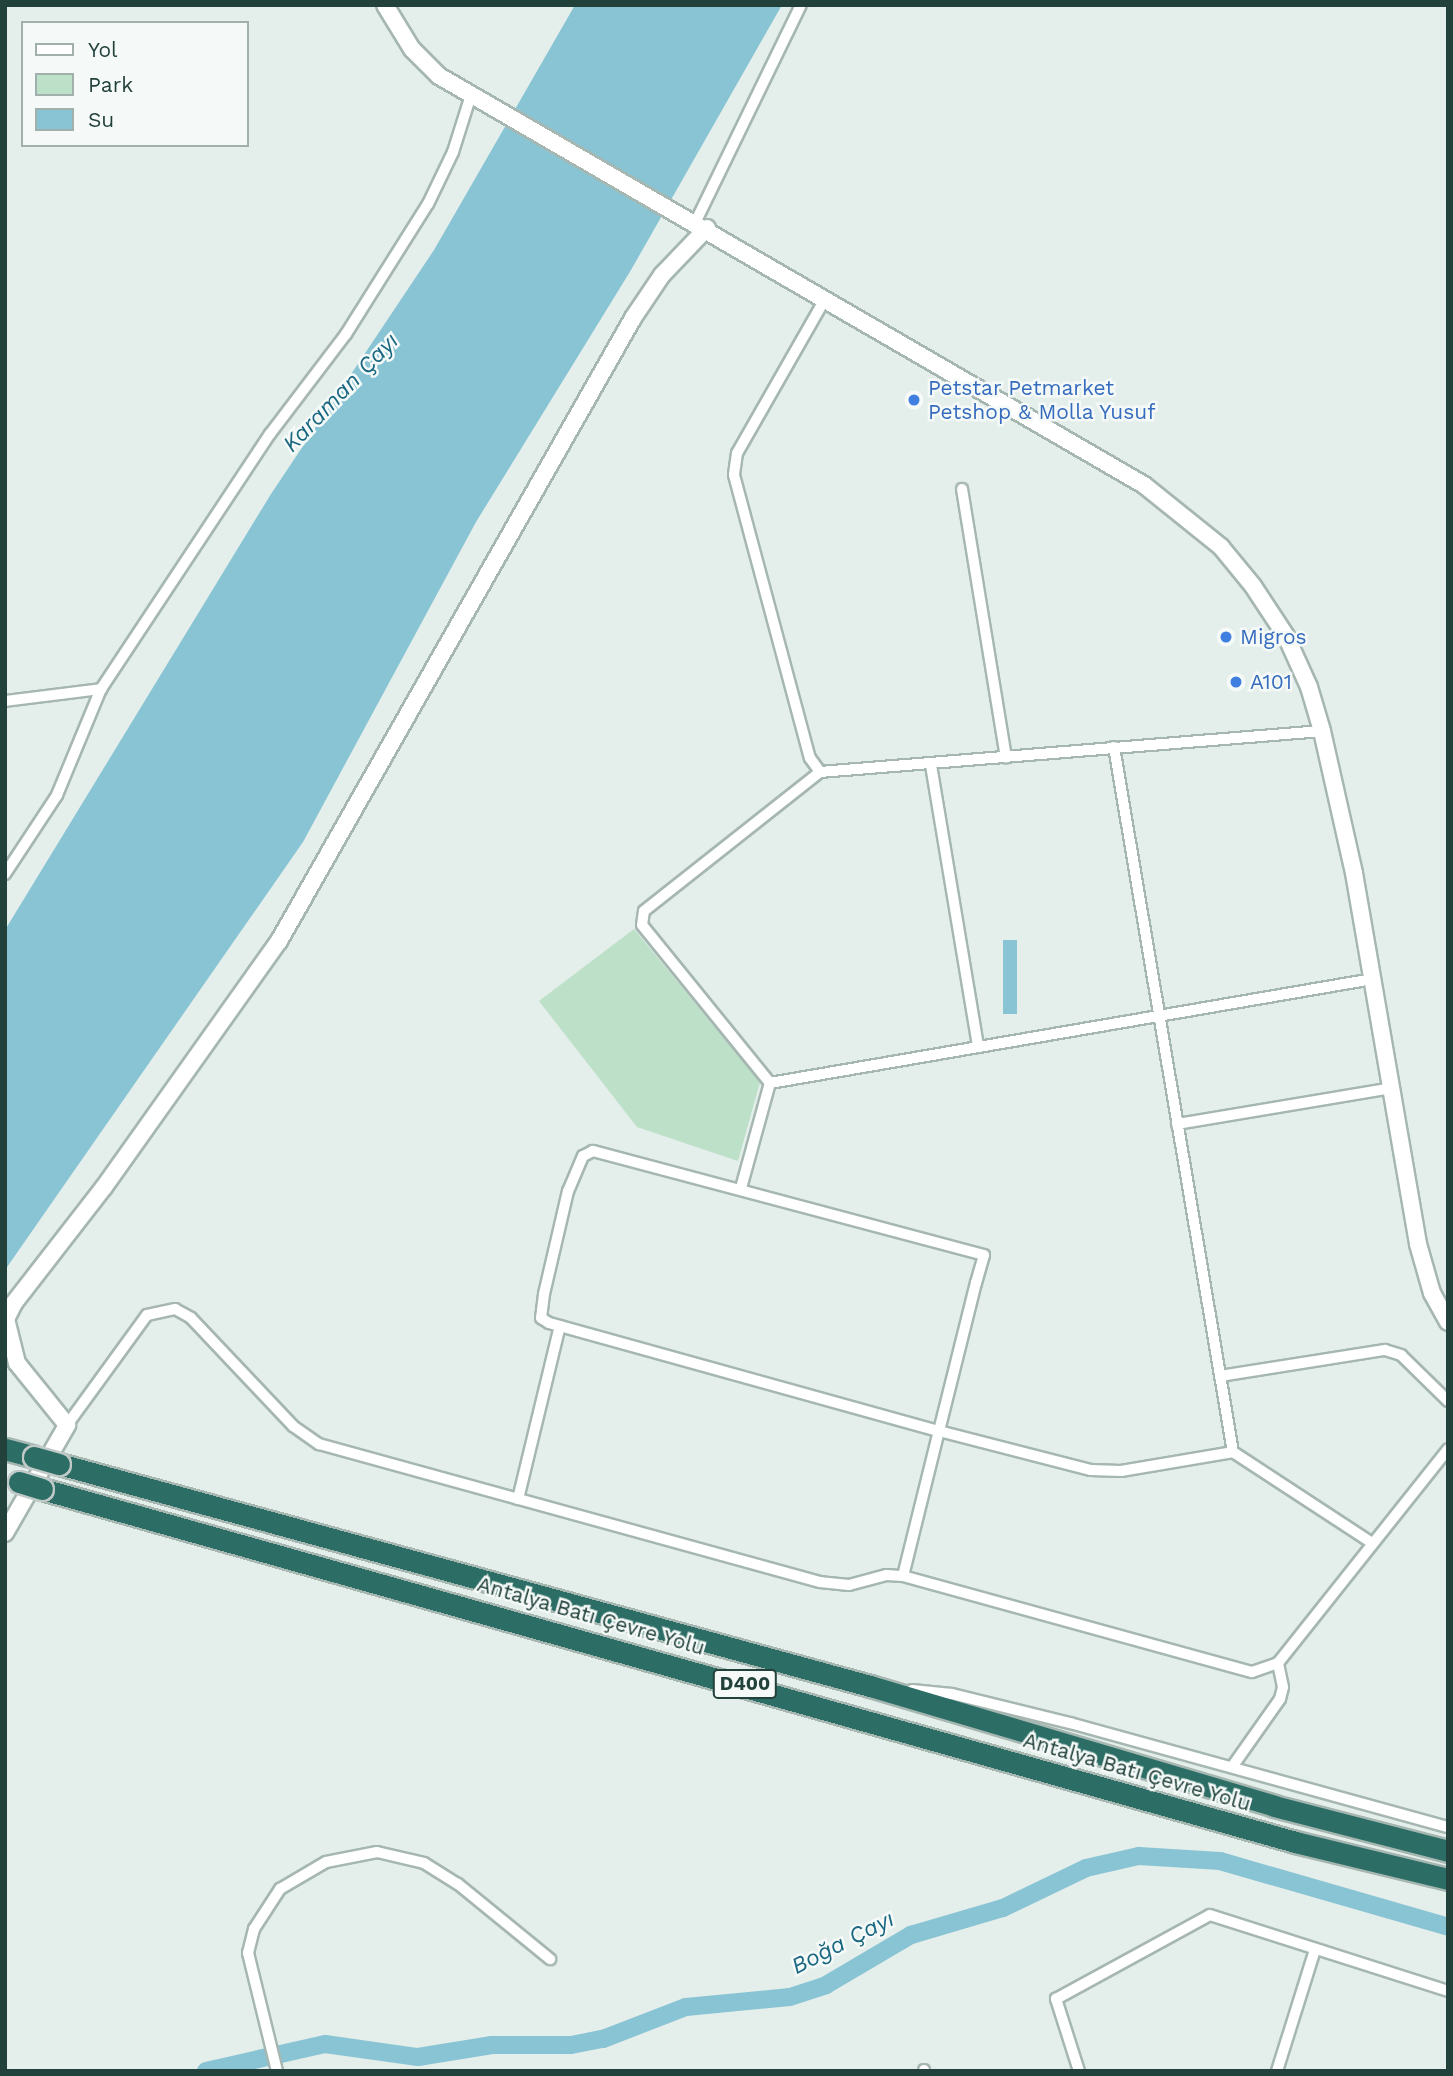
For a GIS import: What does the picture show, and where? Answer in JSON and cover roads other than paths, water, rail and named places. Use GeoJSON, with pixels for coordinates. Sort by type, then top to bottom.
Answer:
{"type":"FeatureCollection","features":[{"type":"Feature","properties":{"kind":"highway"},"geometry":{"type":"LineString","coordinates":[[5,1449],[870,1686],[1091,1755],[1448,1851]]}},
{"type":"Feature","properties":{"kind":"highway","name":"Antalya Batı Çevre Yolu"},"geometry":{"type":"LineString","coordinates":[[12,1480],[1295,1842],[1448,1879]]}},
{"type":"Feature","properties":{"kind":"street"},"geometry":{"type":"LineString","coordinates":[[385,5],[425,63],[471,95],[697,222],[1144,485],[1221,547],[1286,636],[1310,687],[1322,731],[1373,979],[1418,1244],[1432,1293],[1448,1322]]}},
{"type":"Feature","properties":{"kind":"street"},"geometry":{"type":"LineString","coordinates":[[66,1426],[17,1363],[6,1319],[14,1303],[104,1187],[286,930],[634,318],[697,222],[801,5]]}},
{"type":"Feature","properties":{"kind":"street"},"geometry":{"type":"LineString","coordinates":[[5,874],[57,795],[100,689],[270,434],[346,334],[428,204],[453,152],[471,95]]}},
{"type":"Feature","properties":{"kind":"street"},"geometry":{"type":"LineString","coordinates":[[820,772],[810,758],[734,475],[737,453],[825,299]]}},
{"type":"Feature","properties":{"kind":"street"},"geometry":{"type":"LineString","coordinates":[[962,489],[1006,757]]}},
{"type":"Feature","properties":{"kind":"street"},"geometry":{"type":"LineString","coordinates":[[5,701],[100,689]]}},
{"type":"Feature","properties":{"kind":"street"},"geometry":{"type":"LineString","coordinates":[[770,1083],[642,925],[645,911],[820,772],[1322,731]]}},
{"type":"Feature","properties":{"kind":"street"},"geometry":{"type":"LineString","coordinates":[[1114,747],[1233,1452]]}},
{"type":"Feature","properties":{"kind":"street"},"geometry":{"type":"LineString","coordinates":[[931,765],[978,1047]]}},
{"type":"Feature","properties":{"kind":"street"},"geometry":{"type":"LineString","coordinates":[[770,1083],[1373,979]]}},
{"type":"Feature","properties":{"kind":"street"},"geometry":{"type":"LineString","coordinates":[[741,1188],[770,1083]]}},
{"type":"Feature","properties":{"kind":"street"},"geometry":{"type":"LineString","coordinates":[[1177,1124],[1391,1088]]}},
{"type":"Feature","properties":{"kind":"street"},"geometry":{"type":"LineString","coordinates":[[904,1576],[939,1431],[984,1255],[741,1188],[593,1151],[583,1156],[568,1191],[541,1318],[560,1326],[939,1431],[1091,1470],[1121,1471],[1233,1452],[1372,1543]]}},
{"type":"Feature","properties":{"kind":"street"},"geometry":{"type":"LineString","coordinates":[[5,1533],[66,1426],[147,1315],[175,1309],[191,1318],[293,1426],[319,1444],[820,1582],[849,1585],[887,1575],[904,1576],[1240,1671],[1261,1671],[1278,1663],[1448,1449]]}},
{"type":"Feature","properties":{"kind":"street"},"geometry":{"type":"LineString","coordinates":[[518,1499],[560,1326]]}},
{"type":"Feature","properties":{"kind":"street"},"geometry":{"type":"LineString","coordinates":[[1220,1376],[1385,1350],[1401,1355],[1448,1401]]}},
{"type":"Feature","properties":{"kind":"street"},"geometry":{"type":"LineString","coordinates":[[1232,1767],[1279,1699],[1283,1687],[1278,1663]]}},
{"type":"Feature","properties":{"kind":"street"},"geometry":{"type":"LineString","coordinates":[[870,1686],[952,1694],[1448,1827]]}},
{"type":"Feature","properties":{"kind":"street"},"geometry":{"type":"LineString","coordinates":[[277,2071],[250,1976],[248,1953],[254,1928],[280,1889],[303,1872],[351,1854],[377,1852],[424,1863],[458,1884],[551,1959]]}},
{"type":"Feature","properties":{"kind":"street"},"geometry":{"type":"LineString","coordinates":[[1079,2071],[1056,1999],[1210,1915],[1448,1991]]}},
{"type":"Feature","properties":{"kind":"street"},"geometry":{"type":"LineString","coordinates":[[1277,2071],[1315,1950]]}},
{"type":"Feature","properties":{"kind":"water","name":"Karaman Çayı"},"geometry":{"type":"Polygon","coordinates":[[[575,5],[782,5],[631,270],[476,522],[303,842],[5,1270],[5,930],[271,494],[434,250],[575,5]]]}},
{"type":"Feature","properties":{"kind":"water"},"geometry":{"type":"Polygon","coordinates":[[[1003,940],[1017,940],[1017,1014],[1003,1014],[1003,940]]]}},
{"type":"Feature","properties":{"kind":"waterway","name":"Boğa Çayı"},"geometry":{"type":"LineString","coordinates":[[206,2071],[325,2044],[418,2057],[492,2045],[571,2045],[603,2039],[686,2007],[790,1997],[826,1985],[911,1935],[1003,1908],[1086,1868],[1139,1856],[1220,1861],[1448,1927]]}},
{"type":"Feature","properties":{"kind":"place","name":"Petstar Petmarket Petshop & Molla Yusuf"},"geometry":{"type":"Point","coordinates":[914,400]}},
{"type":"Feature","properties":{"kind":"place","name":"Migros"},"geometry":{"type":"Point","coordinates":[1226,637]}},
{"type":"Feature","properties":{"kind":"place","name":"A101"},"geometry":{"type":"Point","coordinates":[1236,682]}}]}
